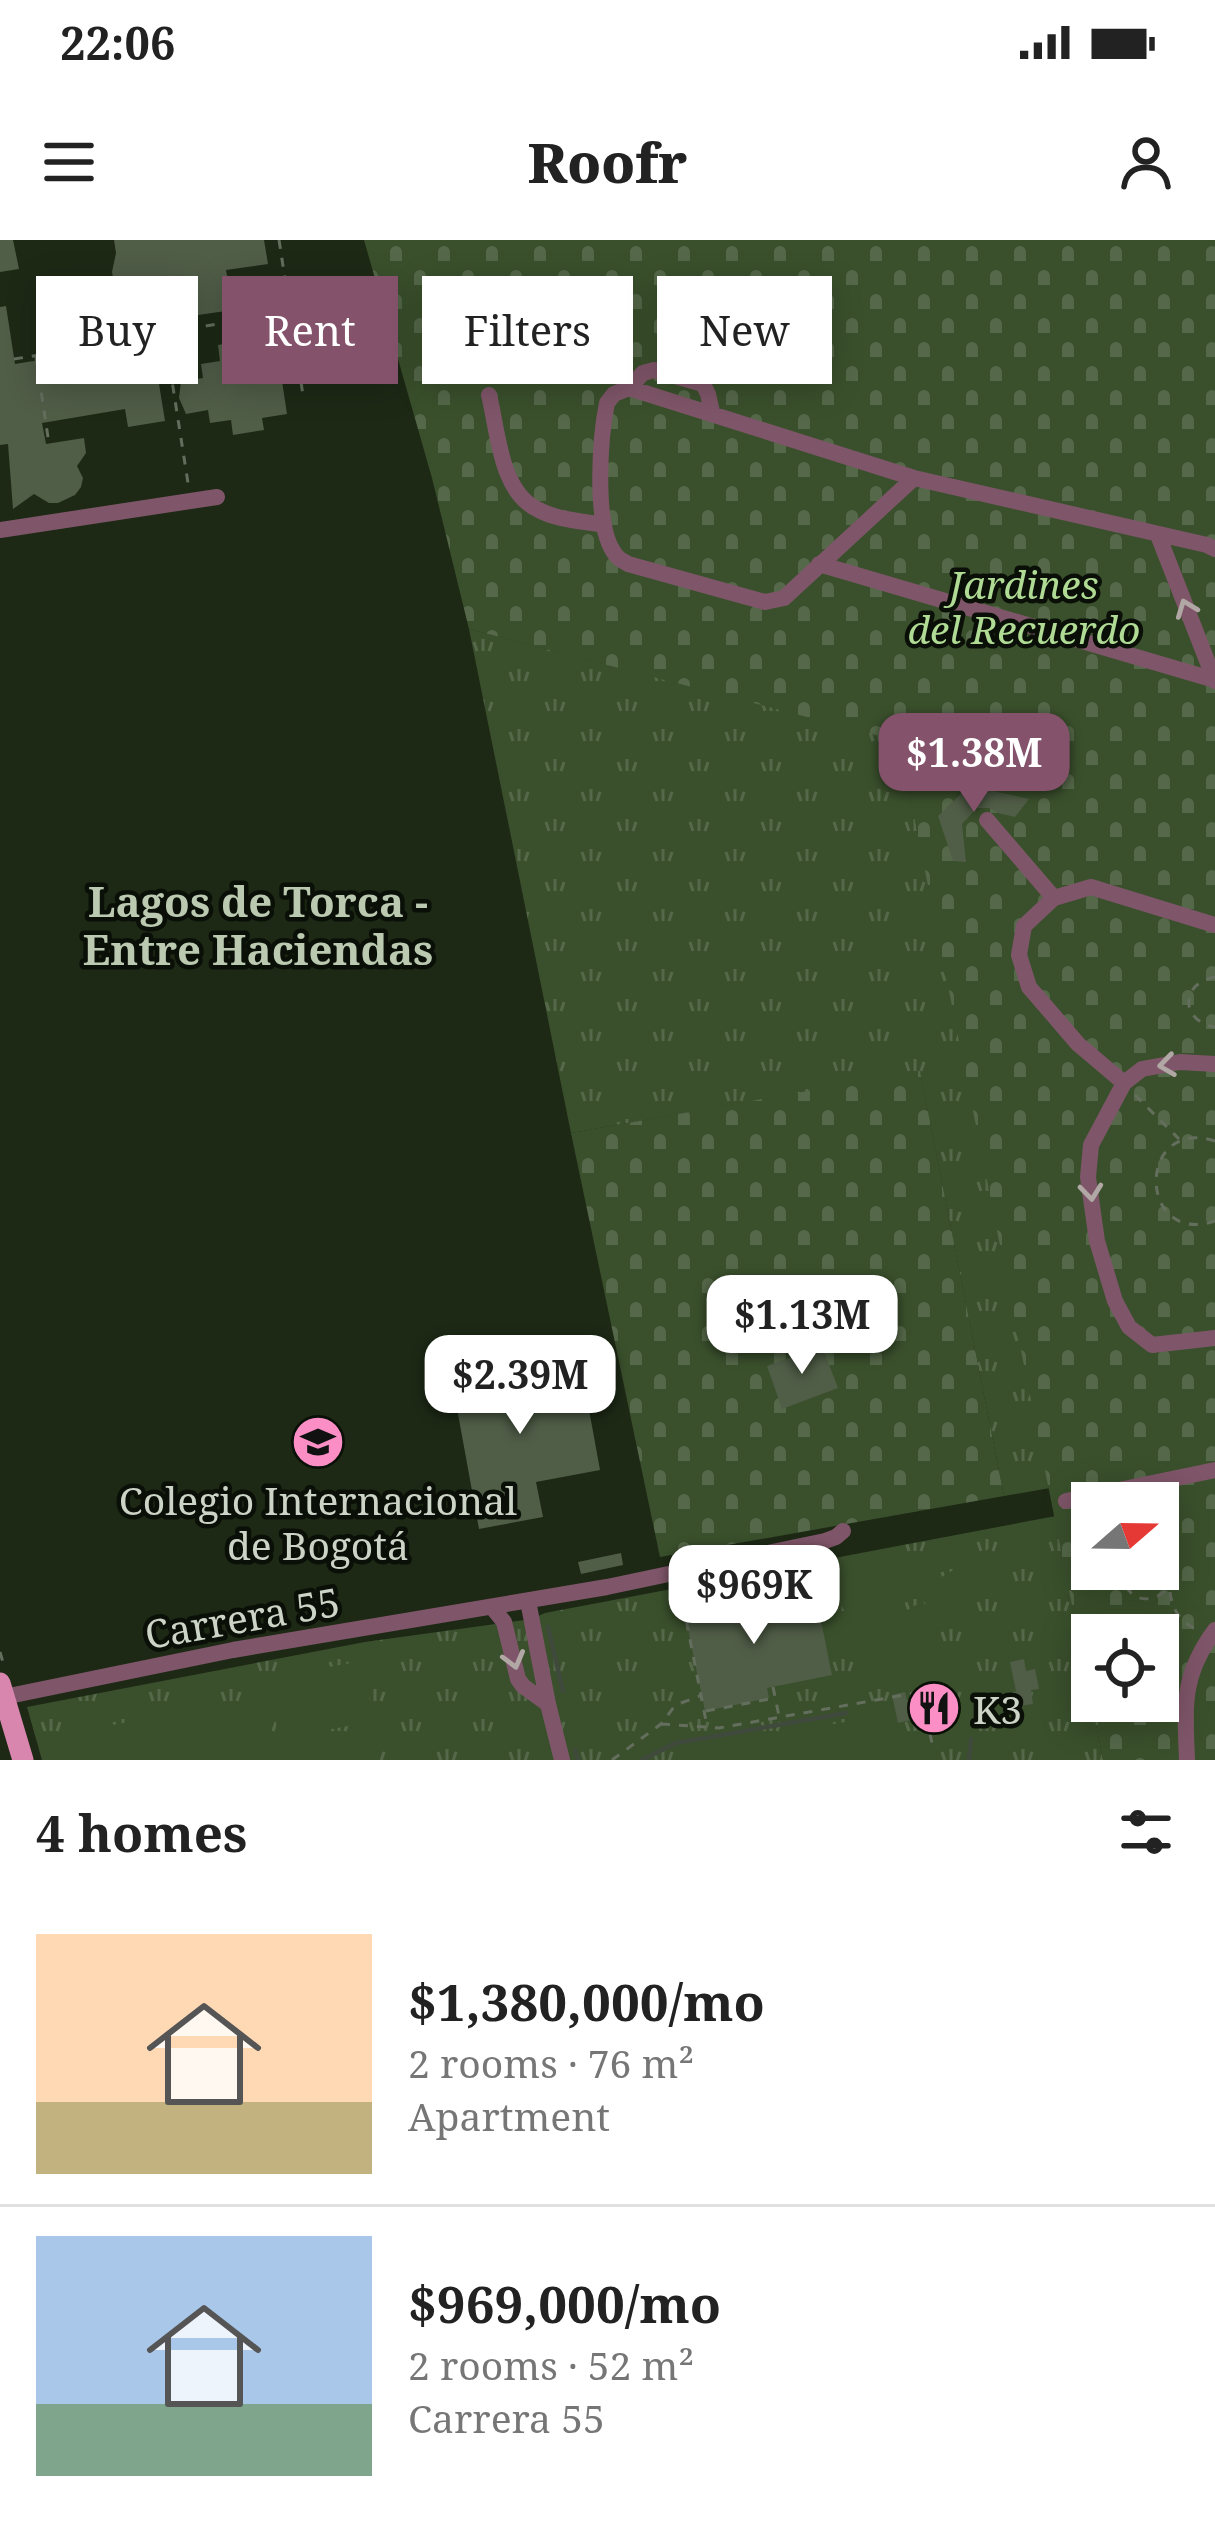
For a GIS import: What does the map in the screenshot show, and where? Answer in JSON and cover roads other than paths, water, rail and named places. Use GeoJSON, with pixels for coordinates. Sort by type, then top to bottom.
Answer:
{"type":"FeatureCollection","features":[{"type":"Feature","properties":{"kind":"main road"},"geometry":{"type":"LineString","coordinates":[[2,1690],[23,1760]]}},
{"type":"Feature","properties":{"kind":"street"},"geometry":{"type":"LineString","coordinates":[[914,478],[784,598],[765,602],[618,557],[604,525],[604,416],[614,394],[654,370],[703,384],[712,412],[914,478],[1215,549]]}},
{"type":"Feature","properties":{"kind":"street"},"geometry":{"type":"LineString","coordinates":[[489,395],[506,466],[523,500],[554,515],[604,525]]}},
{"type":"Feature","properties":{"kind":"street"},"geometry":{"type":"LineString","coordinates":[[0,530],[217,497]]}},
{"type":"Feature","properties":{"kind":"street"},"geometry":{"type":"LineString","coordinates":[[1158,535],[1215,680]]}},
{"type":"Feature","properties":{"kind":"street"},"geometry":{"type":"LineString","coordinates":[[819,565],[1215,680]]}},
{"type":"Feature","properties":{"kind":"street"},"geometry":{"type":"LineString","coordinates":[[987,820],[1054,898]]}},
{"type":"Feature","properties":{"kind":"street"},"geometry":{"type":"LineString","coordinates":[[1124,1084],[1078,1044],[1029,987],[1019,955],[1024,926],[1054,898],[1091,887],[1215,925]]}},
{"type":"Feature","properties":{"kind":"street"},"geometry":{"type":"LineString","coordinates":[[1215,1064],[1180,1061],[1142,1069],[1124,1084],[1091,1145],[1088,1177],[1097,1240],[1115,1300],[1129,1327],[1152,1346],[1215,1338]]}},
{"type":"Feature","properties":{"kind":"street"},"geometry":{"type":"LineString","coordinates":[[1066,1501],[1215,1470]]}},
{"type":"Feature","properties":{"kind":"street","name":"Carrera 55"},"geometry":{"type":"LineString","coordinates":[[2,1690],[529,1601],[825,1541],[843,1531]]}},
{"type":"Feature","properties":{"kind":"street"},"geometry":{"type":"LineString","coordinates":[[529,1601],[562,1760]]}},
{"type":"Feature","properties":{"kind":"street"},"geometry":{"type":"LineString","coordinates":[[492,1607],[504,1622],[523,1686],[548,1704]]}},
{"type":"Feature","properties":{"kind":"street"},"geometry":{"type":"LineString","coordinates":[[1187,1760],[1184,1701],[1198,1652],[1212,1633]]}},
{"type":"Feature","properties":{"kind":"waterway"},"geometry":{"type":"LineString","coordinates":[[548,1627],[563,1691]]}},
{"type":"Feature","properties":{"kind":"waterway"},"geometry":{"type":"LineString","coordinates":[[642,1760],[676,1743],[846,1713]]}},
{"type":"Feature","properties":{"kind":"waterway"},"geometry":{"type":"LineString","coordinates":[[969,1760],[971,1739]]}},
{"type":"Feature","properties":{"kind":"waterway"},"geometry":{"type":"LineString","coordinates":[[575,1750],[578,1760]]}},
{"type":"Feature","properties":{"kind":"place","name":"Colegio Internacional de Bogotá"},"geometry":{"type":"Point","coordinates":[318,1442]}},
{"type":"Feature","properties":{"kind":"place","name":"K3"},"geometry":{"type":"Point","coordinates":[934,1708]}},
{"type":"Feature","properties":{"kind":"district","name":"Lagos de Torca - Entre Haciendas"},"geometry":{"type":"Point","coordinates":[258,924]}},
{"type":"Feature","properties":{"kind":"park label","name":"Jardines del Recuerdo"},"geometry":{"type":"Point","coordinates":[1024,606]}}]}
